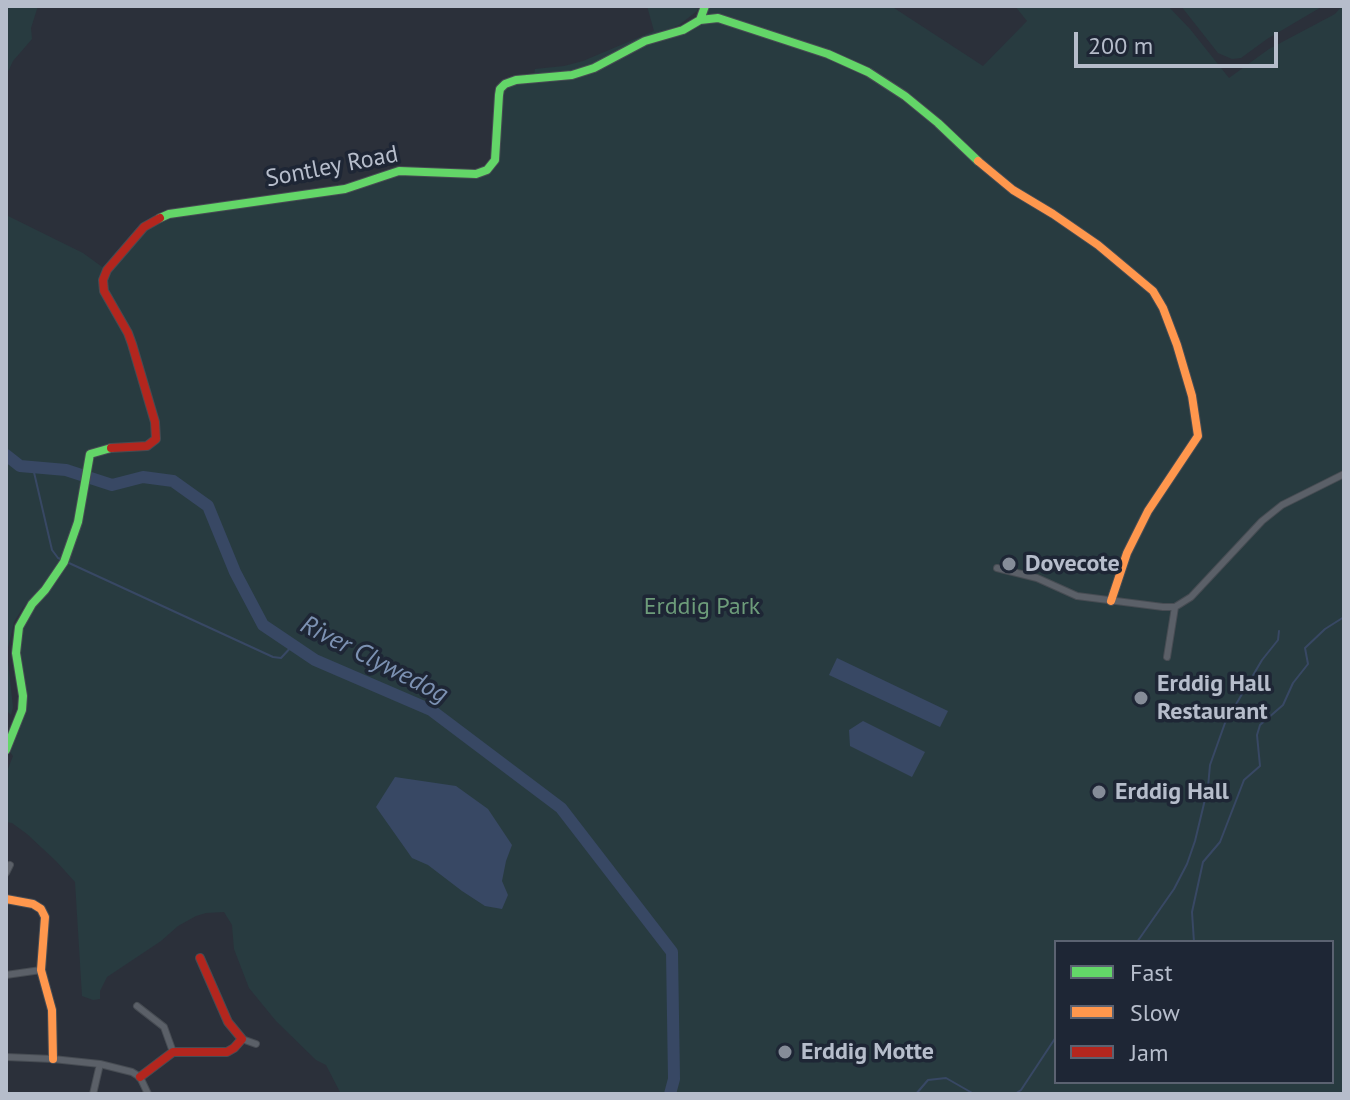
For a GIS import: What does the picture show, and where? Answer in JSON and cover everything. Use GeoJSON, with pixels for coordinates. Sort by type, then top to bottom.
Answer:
{"type":"FeatureCollection","features":[{"type":"Feature","properties":{"kind":"street"},"geometry":{"type":"LineString","coordinates":[[705,6],[700,20],[718,18],[828,54],[868,72],[905,96],[1013,190],[1098,245],[1153,291],[1177,345],[1192,396],[1198,436],[1148,511],[1127,553],[1111,601]]}},
{"type":"Feature","properties":{"kind":"street","name":"Sontley Road"},"geometry":{"type":"LineString","coordinates":[[6,750],[22,710],[23,696],[16,653],[19,627],[64,560],[78,522],[90,454],[106,448],[147,446],[156,439],[155,422],[132,344],[104,291],[103,280],[107,270],[144,227],[169,214],[345,189],[399,171],[476,174],[487,170],[495,160],[499,95],[505,84],[516,80],[572,75],[594,68],[645,41],[683,30],[700,20]]}},
{"type":"Feature","properties":{"kind":"street"},"geometry":{"type":"LineString","coordinates":[[997,568],[1037,578],[1077,596],[1175,607],[1191,597],[1282,505],[1344,474]]}},
{"type":"Feature","properties":{"kind":"street"},"geometry":{"type":"LineString","coordinates":[[1167,657],[1175,607]]}},
{"type":"Feature","properties":{"kind":"street"},"geometry":{"type":"LineString","coordinates":[[6,873],[10,865]]}},
{"type":"Feature","properties":{"kind":"street"},"geometry":{"type":"LineString","coordinates":[[6,899],[33,904],[41,909],[45,917],[41,970],[52,1010],[53,1059]]}},
{"type":"Feature","properties":{"kind":"street"},"geometry":{"type":"LineString","coordinates":[[200,958],[228,1022],[242,1039],[256,1044]]}},
{"type":"Feature","properties":{"kind":"street"},"geometry":{"type":"LineString","coordinates":[[6,975],[41,970]]}},
{"type":"Feature","properties":{"kind":"street"},"geometry":{"type":"LineString","coordinates":[[137,1006],[164,1027],[173,1052]]}},
{"type":"Feature","properties":{"kind":"street"},"geometry":{"type":"LineString","coordinates":[[140,1077],[173,1052],[227,1052],[242,1039]]}},
{"type":"Feature","properties":{"kind":"street"},"geometry":{"type":"LineString","coordinates":[[6,1057],[100,1064],[132,1072],[140,1077],[148,1094]]}},
{"type":"Feature","properties":{"kind":"street"},"geometry":{"type":"LineString","coordinates":[[93,1094],[100,1064]]}},
{"type":"Feature","properties":{"kind":"green space"},"geometry":{"type":"Polygon","coordinates":[[[6,6],[38,6],[31,28],[32,39],[13,61],[6,76],[6,6]]]}},
{"type":"Feature","properties":{"kind":"green space"},"geometry":{"type":"Polygon","coordinates":[[[647,6],[699,6],[679,25],[592,65],[571,72],[534,75],[535,69],[583,61],[654,31],[647,6]]]}},
{"type":"Feature","properties":{"kind":"green space","name":"Erddig Park"},"geometry":{"type":"Polygon","coordinates":[[[704,6],[891,6],[983,66],[1027,21],[1015,6],[1168,6],[1229,78],[1269,49],[1335,14],[1344,6],[1344,1094],[341,1094],[326,1065],[316,1060],[276,1021],[249,988],[234,949],[232,925],[224,912],[196,916],[178,926],[107,977],[100,991],[100,999],[82,996],[75,882],[27,834],[6,822],[6,774],[13,756],[7,748],[22,710],[16,652],[19,627],[64,562],[76,519],[63,555],[47,581],[14,622],[7,652],[13,707],[11,715],[6,710],[6,215],[83,253],[105,269],[103,280],[144,227],[169,214],[345,189],[399,171],[476,174],[495,160],[499,95],[505,84],[572,75],[700,20],[704,6]]]}},
{"type":"Feature","properties":{"kind":"green space"},"geometry":{"type":"Polygon","coordinates":[[[1181,6],[1323,6],[1241,58],[1232,59],[1218,53],[1181,6]]]}},
{"type":"Feature","properties":{"kind":"water"},"geometry":{"type":"Polygon","coordinates":[[[837,658],[948,711],[940,727],[829,675],[837,658]]]}},
{"type":"Feature","properties":{"kind":"water"},"geometry":{"type":"Polygon","coordinates":[[[863,721],[925,752],[912,777],[850,746],[849,730],[863,721]]]}},
{"type":"Feature","properties":{"kind":"water"},"geometry":{"type":"Polygon","coordinates":[[[395,777],[456,786],[488,809],[512,845],[502,881],[508,895],[502,909],[485,906],[428,865],[412,858],[376,807],[395,777]]]}},
{"type":"Feature","properties":{"kind":"waterway","name":"River Clywedog"},"geometry":{"type":"LineString","coordinates":[[6,455],[20,466],[66,470],[112,485],[143,477],[173,481],[208,506],[235,572],[263,625],[315,660],[431,710],[561,808],[672,952],[674,1079],[670,1094]]}},
{"type":"Feature","properties":{"kind":"waterway"},"geometry":{"type":"LineString","coordinates":[[33,468],[52,550],[63,560]]}},
{"type":"Feature","properties":{"kind":"waterway"},"geometry":{"type":"LineString","coordinates":[[69,563],[273,657],[281,658],[293,645]]}},
{"type":"Feature","properties":{"kind":"waterway"},"geometry":{"type":"LineString","coordinates":[[1194,940],[1192,912],[1203,862],[1220,842],[1244,780],[1260,766],[1257,735],[1260,725],[1283,705],[1293,683],[1308,664],[1305,648],[1325,629],[1344,617]]}},
{"type":"Feature","properties":{"kind":"waterway"},"geometry":{"type":"LineString","coordinates":[[1138,940],[1174,889],[1187,864],[1208,787],[1210,765],[1225,723],[1262,660],[1278,640],[1279,631]]}},
{"type":"Feature","properties":{"kind":"waterway"},"geometry":{"type":"LineString","coordinates":[[1015,1094],[1021,1090],[1054,1040]]}},
{"type":"Feature","properties":{"kind":"waterway"},"geometry":{"type":"LineString","coordinates":[[916,1094],[928,1080],[946,1078],[974,1094]]}},
{"type":"Feature","properties":{"kind":"traffic: fast"},"geometry":{"type":"LineString","coordinates":[[160,218],[169,214],[345,189],[399,171],[476,174],[487,170],[495,160],[499,95],[505,84],[516,80],[572,75],[594,68],[645,41],[683,30],[700,20],[705,6]]}},
{"type":"Feature","properties":{"kind":"traffic: fast"},"geometry":{"type":"LineString","coordinates":[[700,20],[718,18],[828,54],[868,72],[905,96],[978,161]]}},
{"type":"Feature","properties":{"kind":"traffic: fast"},"geometry":{"type":"LineString","coordinates":[[6,750],[22,710],[23,696],[16,653],[19,627],[32,604],[64,562],[78,522],[90,454],[111,448]]}},
{"type":"Feature","properties":{"kind":"traffic: slow"},"geometry":{"type":"LineString","coordinates":[[978,161],[1013,190],[1098,245],[1153,291],[1177,345],[1192,396],[1198,436],[1148,511],[1127,553],[1111,601]]}},
{"type":"Feature","properties":{"kind":"traffic: slow"},"geometry":{"type":"LineString","coordinates":[[6,899],[33,904],[41,909],[45,917],[41,970],[52,1010],[53,1059]]}},
{"type":"Feature","properties":{"kind":"traffic: jam"},"geometry":{"type":"LineString","coordinates":[[111,448],[147,446],[156,439],[155,422],[132,344],[104,291],[103,280],[107,270],[144,227],[160,218]]}},
{"type":"Feature","properties":{"kind":"traffic: jam"},"geometry":{"type":"LineString","coordinates":[[140,1077],[173,1052],[227,1052],[242,1039],[228,1022],[200,958]]}},
{"type":"Feature","properties":{"kind":"place","name":"Dovecote"},"geometry":{"type":"Point","coordinates":[1009,564]}},
{"type":"Feature","properties":{"kind":"place","name":"Erddig Hall Restaurant"},"geometry":{"type":"Point","coordinates":[1141,698]}},
{"type":"Feature","properties":{"kind":"place","name":"Erddig Hall"},"geometry":{"type":"Point","coordinates":[1099,792]}},
{"type":"Feature","properties":{"kind":"place","name":"Erddig Motte"},"geometry":{"type":"Point","coordinates":[785,1052]}}]}
